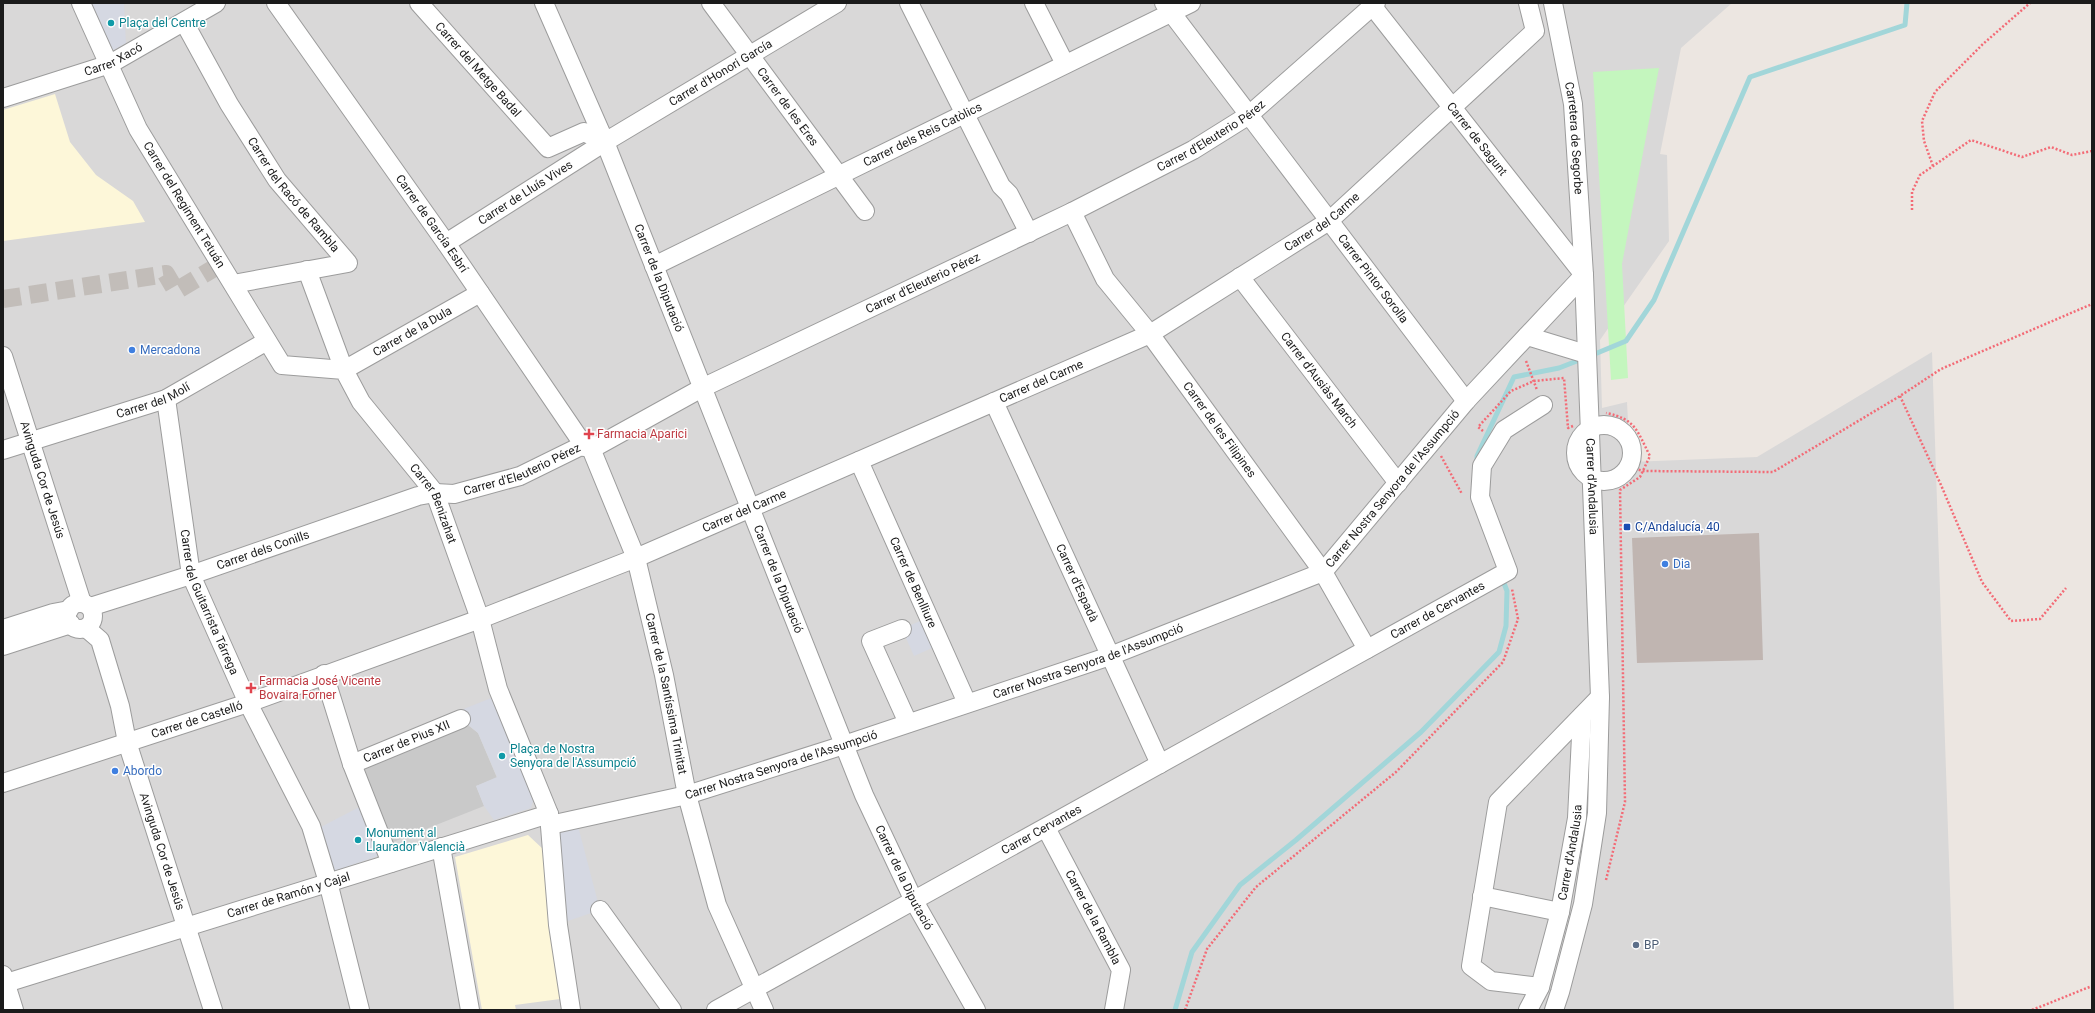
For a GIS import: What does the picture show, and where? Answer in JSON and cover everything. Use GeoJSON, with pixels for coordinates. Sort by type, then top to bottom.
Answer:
{"type":"FeatureCollection","features":[{"type":"Feature","properties":{"kind":"street"},"geometry":{"type":"LineString","coordinates":[[81,3],[110,64]]}},
{"type":"Feature","properties":{"kind":"street","name":"Carrer Xacó"},"geometry":{"type":"LineString","coordinates":[[3,98],[110,64],[216,3]]}},
{"type":"Feature","properties":{"kind":"street","name":"Carrer de García Esbrí"},"geometry":{"type":"LineString","coordinates":[[276,3],[588,446]]}},
{"type":"Feature","properties":{"kind":"street","name":"Carrer del Metge Badal"},"geometry":{"type":"LineString","coordinates":[[419,3],[548,148],[584,132],[605,142]]}},
{"type":"Feature","properties":{"kind":"street","name":"Carrer de la Diputació"},"geometry":{"type":"LineString","coordinates":[[544,3],[605,142],[864,795],[914,901],[976,1010]]}},
{"type":"Feature","properties":{"kind":"street","name":"Carrer de les Eres"},"geometry":{"type":"LineString","coordinates":[[711,3],[865,211]]}},
{"type":"Feature","properties":{"kind":"street","name":"Carrer d'Honori García"},"geometry":{"type":"LineString","coordinates":[[605,142],[837,3]]}},
{"type":"Feature","properties":{"kind":"street"},"geometry":{"type":"LineString","coordinates":[[909,3],[1001,186],[1009,194],[1029,233]]}},
{"type":"Feature","properties":{"kind":"street"},"geometry":{"type":"LineString","coordinates":[[1034,3],[1065,64]]}},
{"type":"Feature","properties":{"kind":"street","name":"Carrer dels Reis Catòlics"},"geometry":{"type":"LineString","coordinates":[[654,266],[1065,64],[1168,8],[1191,3]]}},
{"type":"Feature","properties":{"kind":"street","name":"Carrer del Carme"},"geometry":{"type":"LineString","coordinates":[[480,619],[636,558],[1150,334],[1329,221],[1535,31],[1528,3]]}},
{"type":"Feature","properties":{"kind":"street","name":"Carrer de Sagunt"},"geometry":{"type":"LineString","coordinates":[[1373,4],[1584,275]]}},
{"type":"Feature","properties":{"kind":"street","name":"Carrer d'Eleuterio Pérez"},"geometry":{"type":"LineString","coordinates":[[435,493],[454,494],[520,476],[579,448],[599,445],[702,388],[1029,233],[1193,150],[1249,115],[1373,4]]}},
{"type":"Feature","properties":{"kind":"street","name":"Carretera de Segorbe"},"geometry":{"type":"LineString","coordinates":[[1556,4],[1573,104],[1584,275]]}},
{"type":"Feature","properties":{"kind":"street","name":"Carrer Pintor Sorolla"},"geometry":{"type":"LineString","coordinates":[[1168,8],[1466,401]]}},
{"type":"Feature","properties":{"kind":"street","name":"Carrer del Racó de Rambla"},"geometry":{"type":"LineString","coordinates":[[184,22],[230,104],[277,180],[348,263],[232,284]]}},
{"type":"Feature","properties":{"kind":"street","name":"Carrer del Regiment Tetuán"},"geometry":{"type":"LineString","coordinates":[[110,64],[138,129],[282,365],[344,370]]}},
{"type":"Feature","properties":{"kind":"street","name":"Carrer de Lluís Vives"},"geometry":{"type":"LineString","coordinates":[[446,243],[605,142]]}},
{"type":"Feature","properties":{"kind":"street","name":"Carrer de les Filipines"},"geometry":{"type":"LineString","coordinates":[[1072,212],[1105,279],[1150,334],[1324,572],[1367,649]]}},
{"type":"Feature","properties":{"kind":"street","name":"Carrer Benizahat"},"geometry":{"type":"LineString","coordinates":[[307,270],[344,370],[361,402],[435,493],[480,619]]}},
{"type":"Feature","properties":{"kind":"street","name":"Carrer Nostra Senyora de l'Assumpció"},"geometry":{"type":"LineString","coordinates":[[550,819],[687,795],[844,745],[1110,656],[1324,572],[1466,401],[1584,275]]}},
{"type":"Feature","properties":{"kind":"street","name":"Carrer d'Andalusia"},"geometry":{"type":"LineString","coordinates":[[1584,275],[1589,426]]}},
{"type":"Feature","properties":{"kind":"street","name":"Carrer d'Ausiàs March"},"geometry":{"type":"LineString","coordinates":[[1240,277],[1398,483]]}},
{"type":"Feature","properties":{"kind":"street","name":"Carrer de la Dula"},"geometry":{"type":"LineString","coordinates":[[344,370],[480,293]]}},
{"type":"Feature","properties":{"kind":"street"},"geometry":{"type":"LineString","coordinates":[[1527,336],[1586,354]]}},
{"type":"Feature","properties":{"kind":"street","name":"Carrer del Molí"},"geometry":{"type":"LineString","coordinates":[[3,450],[166,399],[267,340]]}},
{"type":"Feature","properties":{"kind":"street","name":"Avinguda Cor de Jesús"},"geometry":{"type":"LineString","coordinates":[[3,356],[30,441],[80,614],[100,640],[120,706],[127,742],[213,1010]]}},
{"type":"Feature","properties":{"kind":"street","name":"Carrer del Guitarrista Tárrega"},"geometry":{"type":"LineString","coordinates":[[166,399],[191,575],[248,703],[311,826],[328,882],[360,1010]]}},
{"type":"Feature","properties":{"kind":"street","name":"Carrer d'Espadà"},"geometry":{"type":"LineString","coordinates":[[994,402],[1160,764]]}},
{"type":"Feature","properties":{"kind":"street"},"geometry":{"type":"LineString","coordinates":[[1508,571],[1480,496],[1482,466],[1504,430],[1543,405]]}},
{"type":"Feature","properties":{"kind":"street"},"geometry":{"type":"LineString","coordinates":[[1589,426],[1609,426],[1617,428],[1624,433],[1631,448],[1632,457],[1627,467],[1617,478],[1608,480],[1591,477],[1582,470],[1578,462],[1576,452],[1580,438],[1589,426]]}},
{"type":"Feature","properties":{"kind":"street","name":"Carrer de la Santíssima Trinitat"},"geometry":{"type":"LineString","coordinates":[[588,446],[636,558],[664,675],[687,795],[717,905],[764,1010]]}},
{"type":"Feature","properties":{"kind":"street","name":"Carrer de Benlliure"},"geometry":{"type":"LineString","coordinates":[[860,461],[968,703]]}},
{"type":"Feature","properties":{"kind":"street","name":"Carrer d'Andalusia"},"geometry":{"type":"LineString","coordinates":[[1554,1010],[1583,904],[1598,813],[1600,697],[1591,477]]}},
{"type":"Feature","properties":{"kind":"street","name":"Carrer dels Conills"},"geometry":{"type":"LineString","coordinates":[[80,614],[418,496],[435,493]]}},
{"type":"Feature","properties":{"kind":"street","name":"Carrer de Cervantes"},"geometry":{"type":"LineString","coordinates":[[1367,649],[1508,571]]}},
{"type":"Feature","properties":{"kind":"street"},"geometry":{"type":"LineString","coordinates":[[3,629],[53,613],[80,614]]}},
{"type":"Feature","properties":{"kind":"street"},"geometry":{"type":"LineString","coordinates":[[3,646],[80,614]]}},
{"type":"Feature","properties":{"kind":"street"},"geometry":{"type":"LineString","coordinates":[[480,619],[498,689],[550,819],[556,866],[558,925],[571,1010]]}},
{"type":"Feature","properties":{"kind":"street","name":"Carrer de Castelló"},"geometry":{"type":"LineString","coordinates":[[3,783],[248,703],[324,674],[480,619]]}},
{"type":"Feature","properties":{"kind":"street"},"geometry":{"type":"LineString","coordinates":[[902,628],[871,641],[908,723]]}},
{"type":"Feature","properties":{"kind":"street","name":"Carrer Cervantes"},"geometry":{"type":"LineString","coordinates":[[716,1010],[755,990],[1367,649]]}},
{"type":"Feature","properties":{"kind":"street"},"geometry":{"type":"LineString","coordinates":[[324,674],[352,764],[391,862]]}},
{"type":"Feature","properties":{"kind":"street"},"geometry":{"type":"LineString","coordinates":[[1540,987],[1491,981],[1471,966],[1498,802],[1600,697]]}},
{"type":"Feature","properties":{"kind":"street","name":"Carrer d'Andalusia"},"geometry":{"type":"LineString","coordinates":[[1528,1010],[1540,987],[1560,912],[1577,818],[1582,716]]}},
{"type":"Feature","properties":{"kind":"street","name":"Carrer de Pius XII"},"geometry":{"type":"LineString","coordinates":[[352,764],[460,719]]}},
{"type":"Feature","properties":{"kind":"street","name":"Carrer de Ramón y Cajal"},"geometry":{"type":"LineString","coordinates":[[4,980],[186,926],[441,847],[518,818],[550,819]]}},
{"type":"Feature","properties":{"kind":"street","name":"Carrer de la Rambla"},"geometry":{"type":"LineString","coordinates":[[1046,828],[1121,970],[1114,1010]]}},
{"type":"Feature","properties":{"kind":"street"},"geometry":{"type":"LineString","coordinates":[[441,847],[470,1010]]}},
{"type":"Feature","properties":{"kind":"street"},"geometry":{"type":"LineString","coordinates":[[1482,896],[1560,912]]}},
{"type":"Feature","properties":{"kind":"street"},"geometry":{"type":"LineString","coordinates":[[600,910],[672,1010]]}},
{"type":"Feature","properties":{"kind":"street"},"geometry":{"type":"LineString","coordinates":[[4,980],[14,1010]]}},
{"type":"Feature","properties":{"kind":"path"},"geometry":{"type":"LineString","coordinates":[[1933,166],[1924,141],[1922,121],[1935,92],[1983,44],[2030,3]]}},
{"type":"Feature","properties":{"kind":"path"},"geometry":{"type":"LineString","coordinates":[[1912,210],[1912,192],[1920,175],[1971,140],[2022,157],[2051,147],[2072,156],[2092,151]]}},
{"type":"Feature","properties":{"kind":"path"},"geometry":{"type":"LineString","coordinates":[[1627,467],[1644,471],[1774,472],[1900,396],[1941,369],[2092,304]]}},
{"type":"Feature","properties":{"kind":"path"},"geometry":{"type":"LineString","coordinates":[[1527,336],[1526,360],[1543,405]]}},
{"type":"Feature","properties":{"kind":"path"},"geometry":{"type":"LineString","coordinates":[[1504,430],[1494,421],[1484,432],[1478,427],[1511,391],[1534,381],[1564,378],[1568,428],[1589,426]]}},
{"type":"Feature","properties":{"kind":"path"},"geometry":{"type":"LineString","coordinates":[[1900,396],[1942,485],[1982,582],[2011,621],[2040,619],[2066,588]]}},
{"type":"Feature","properties":{"kind":"path"},"geometry":{"type":"LineString","coordinates":[[1437,449],[1464,498]]}},
{"type":"Feature","properties":{"kind":"path"},"geometry":{"type":"LineString","coordinates":[[1185,1010],[1208,949],[1256,887],[1396,772],[1503,662],[1518,619],[1508,571]]}},
{"type":"Feature","properties":{"kind":"path"},"geometry":{"type":"LineString","coordinates":[[2032,1010],[2092,986]]}},
{"type":"Feature","properties":{"kind":"shaded area"},"geometry":{"type":"Polygon","coordinates":[[[3,3],[1732,3],[1681,48],[1660,154],[1667,155],[1669,241],[1600,340],[1602,408],[1627,402],[1630,462],[1757,457],[1932,352],[1954,1010],[3,1010],[3,3]]]}},
{"type":"Feature","properties":{"kind":"shaded area","name":"Plaça del Centre"},"geometry":{"type":"Polygon","coordinates":[[[88,3],[124,3],[126,43],[110,52],[88,3]]]}},
{"type":"Feature","properties":{"kind":"shaded area"},"geometry":{"type":"Polygon","coordinates":[[[55,94],[70,142],[96,175],[133,201],[145,222],[3,241],[3,110],[55,94]]]}},
{"type":"Feature","properties":{"kind":"shaded area"},"geometry":{"type":"Polygon","coordinates":[[[929,617],[941,644],[914,656],[902,629],[929,617]]]}},
{"type":"Feature","properties":{"kind":"shaded area","name":"Plaça de Nostra Senyora de l'Assumpció"},"geometry":{"type":"Polygon","coordinates":[[[491,698],[534,798],[531,808],[494,820],[484,806],[476,786],[497,777],[478,733],[461,719],[456,712],[491,698]]]}},
{"type":"Feature","properties":{"kind":"shaded area"},"geometry":{"type":"Polygon","coordinates":[[[469,726],[478,733],[497,778],[476,786],[484,806],[388,844],[358,771],[469,726]]]}},
{"type":"Feature","properties":{"kind":"shaded area"},"geometry":{"type":"Polygon","coordinates":[[[367,803],[387,853],[334,871],[319,828],[367,803]]]}},
{"type":"Feature","properties":{"kind":"shaded area"},"geometry":{"type":"Polygon","coordinates":[[[578,826],[600,910],[562,923],[555,830],[578,826]]]}},
{"type":"Feature","properties":{"kind":"shaded area"},"geometry":{"type":"Polygon","coordinates":[[[528,835],[544,850],[560,999],[515,1005],[516,1010],[482,1010],[455,857],[528,835]]]}},
{"type":"Feature","properties":{"kind":"green space"},"geometry":{"type":"Polygon","coordinates":[[[1659,68],[1622,264],[1628,378],[1611,380],[1593,72],[1659,68]]]}},
{"type":"Feature","properties":{"kind":"building"},"geometry":{"type":"Polygon","coordinates":[[[1759,533],[1763,660],[1637,663],[1632,538],[1759,533]]]}},
{"type":"Feature","properties":{"kind":"waterway"},"geometry":{"type":"LineString","coordinates":[[1590,356],[1626,341],[1654,300],[1750,77],[1905,25],[1907,3]]}},
{"type":"Feature","properties":{"kind":"waterway"},"geometry":{"type":"LineString","coordinates":[[1477,464],[1477,456],[1514,377],[1559,368],[1582,359]]}},
{"type":"Feature","properties":{"kind":"waterway"},"geometry":{"type":"LineString","coordinates":[[1175,1010],[1192,952],[1240,885],[1296,840],[1421,732],[1499,652],[1506,626],[1507,591],[1502,578]]}},
{"type":"Feature","properties":{"kind":"tunnel"},"geometry":{"type":"LineString","coordinates":[[3,299],[166,274],[176,291],[221,264]]}},
{"type":"Feature","properties":{"kind":"place","name":"Plaça del Centre"},"geometry":{"type":"Point","coordinates":[111,23]}},
{"type":"Feature","properties":{"kind":"place","name":"Mercadona"},"geometry":{"type":"Point","coordinates":[132,350]}},
{"type":"Feature","properties":{"kind":"place","name":"Farmacia Aparici"},"geometry":{"type":"Point","coordinates":[589,434]}},
{"type":"Feature","properties":{"kind":"place","name":"C/Andalucía, 40"},"geometry":{"type":"Point","coordinates":[1627,527]}},
{"type":"Feature","properties":{"kind":"place","name":"Dia"},"geometry":{"type":"Point","coordinates":[1665,564]}},
{"type":"Feature","properties":{"kind":"place","name":"Farmacia José Vicente Bovaira Forner"},"geometry":{"type":"Point","coordinates":[251,688]}},
{"type":"Feature","properties":{"kind":"place","name":"Plaça de Nostra Senyora de l'Assumpció"},"geometry":{"type":"Point","coordinates":[502,756]}},
{"type":"Feature","properties":{"kind":"place","name":"Abordo"},"geometry":{"type":"Point","coordinates":[115,771]}},
{"type":"Feature","properties":{"kind":"place","name":"Monument al Llaurador Valencià"},"geometry":{"type":"Point","coordinates":[358,840]}},
{"type":"Feature","properties":{"kind":"place","name":"BP"},"geometry":{"type":"Point","coordinates":[1636,945]}}]}
